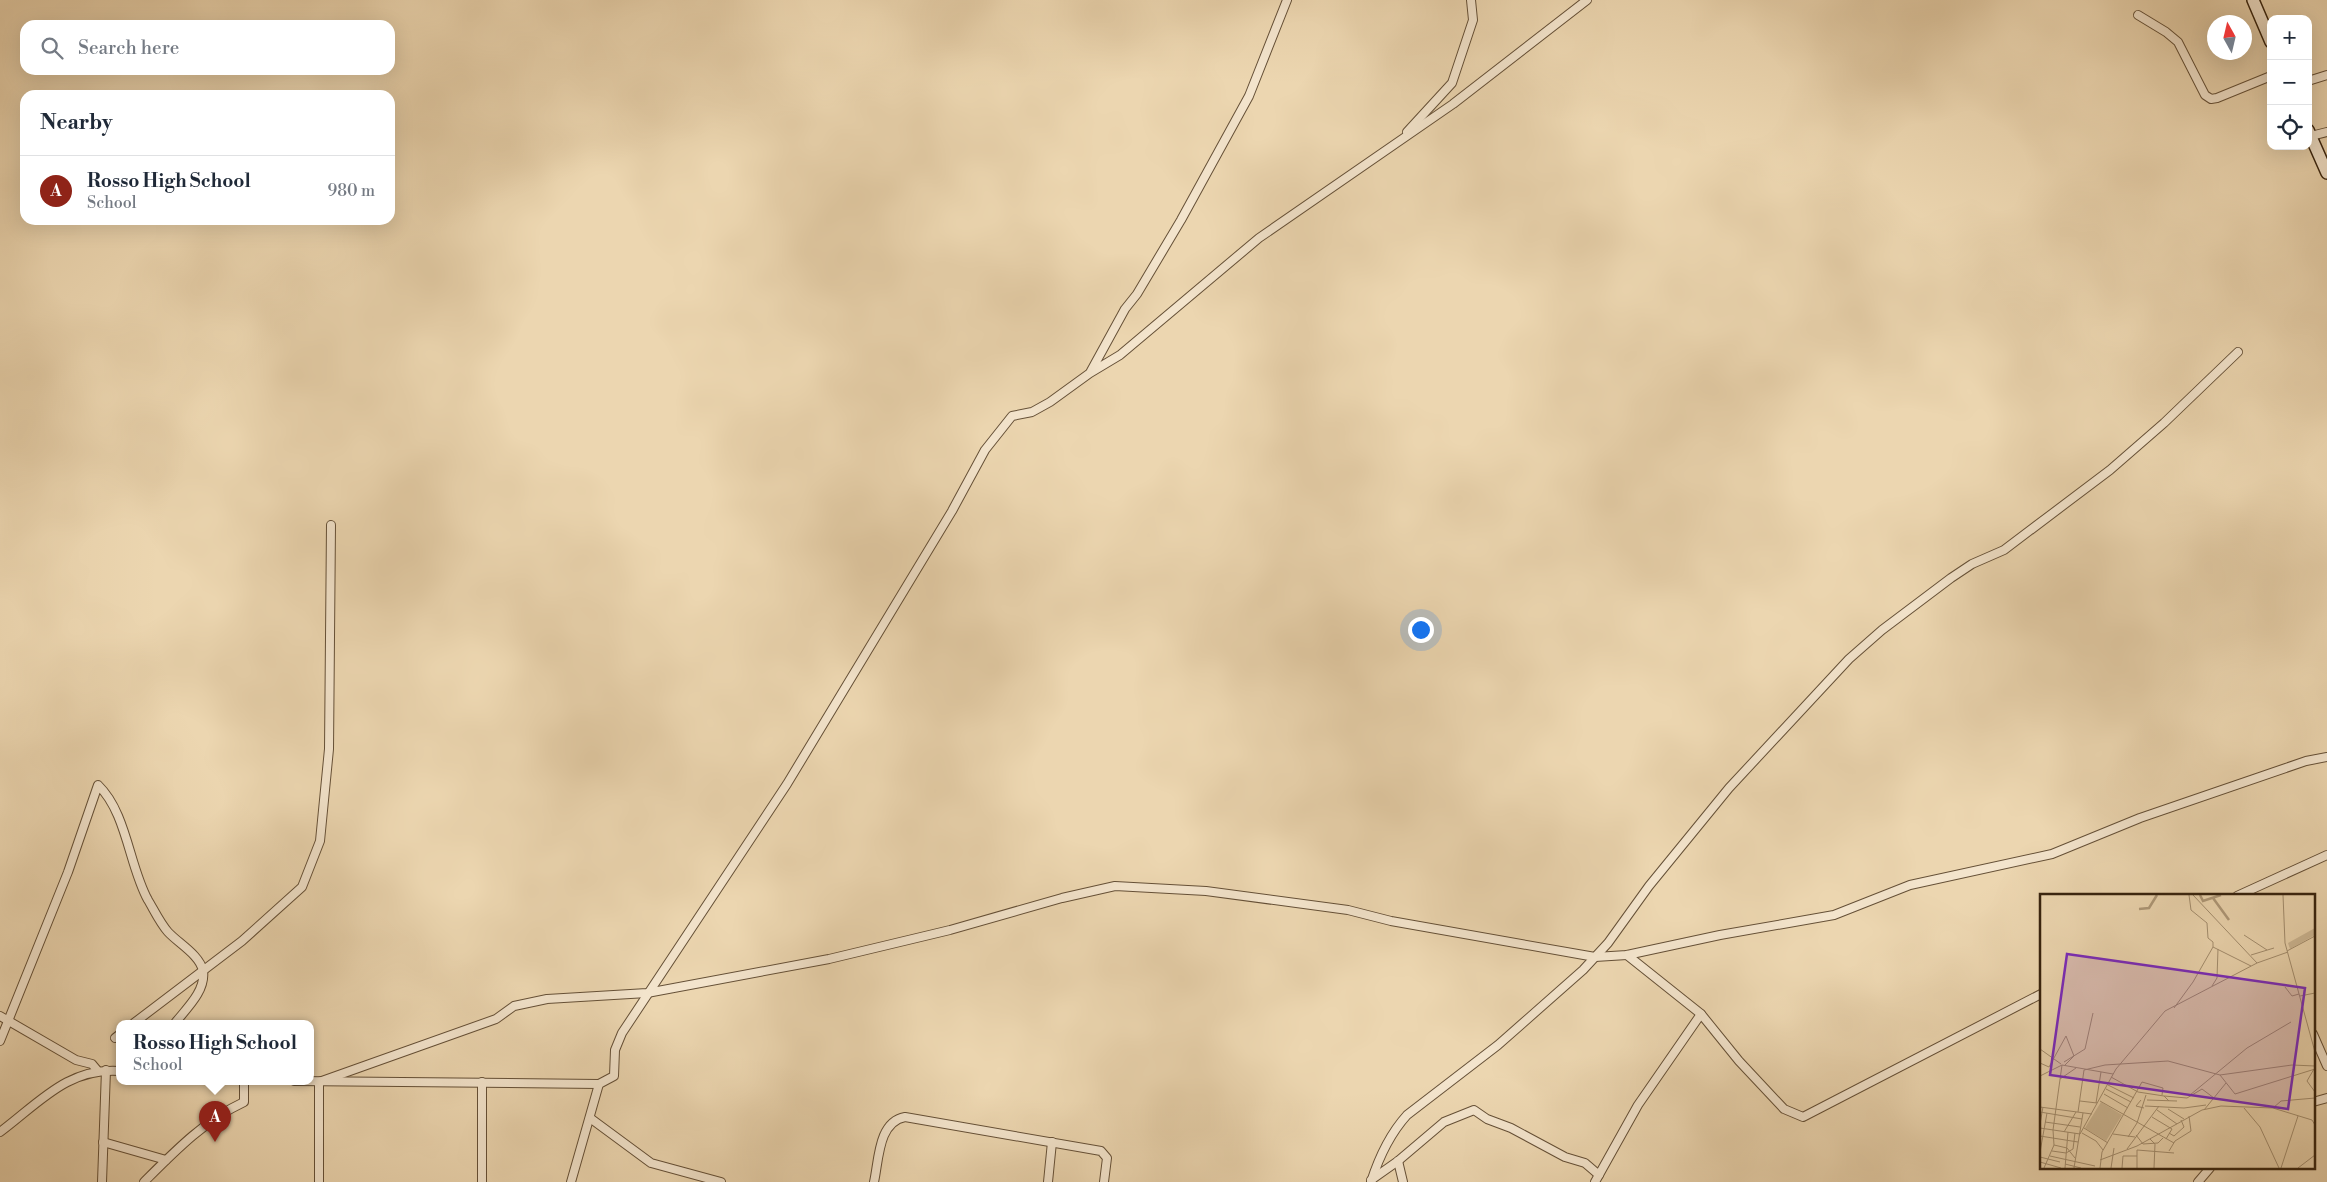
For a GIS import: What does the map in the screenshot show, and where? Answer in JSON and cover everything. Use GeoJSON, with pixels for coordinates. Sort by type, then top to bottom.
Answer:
{"type":"FeatureCollection","features":[{"type":"Feature","properties":{"kind":"street"},"geometry":{"type":"LineString","coordinates":[[1090,373],[1125,309],[1138,294],[1181,220],[1249,96],[1288,0]]}},
{"type":"Feature","properties":{"kind":"street"},"geometry":{"type":"LineString","coordinates":[[1399,141],[1452,83],[1473,20],[1471,0]]}},
{"type":"Feature","properties":{"kind":"street"},"geometry":{"type":"LineString","coordinates":[[314,1082],[599,1084],[614,1076],[615,1050],[647,994],[787,784],[952,510],[985,450],[1012,416],[1032,412],[1050,402],[1090,373],[1120,355],[1259,238],[1453,104],[1587,0]]}},
{"type":"Feature","properties":{"kind":"street"},"geometry":{"type":"LineString","coordinates":[[2253,0],[2267,33]]}},
{"type":"Feature","properties":{"kind":"street"},"geometry":{"type":"LineString","coordinates":[[2138,14],[2178,42],[2205,95],[2211,99],[2267,78]]}},
{"type":"Feature","properties":{"kind":"street"},"geometry":{"type":"LineString","coordinates":[[2312,80],[2327,75]]}},
{"type":"Feature","properties":{"kind":"street"},"geometry":{"type":"LineString","coordinates":[[2312,133],[2327,132]]}},
{"type":"Feature","properties":{"kind":"street"},"geometry":{"type":"LineString","coordinates":[[2312,138],[2327,174]]}},
{"type":"Feature","properties":{"kind":"street"},"geometry":{"type":"LineString","coordinates":[[1371,1181],[1389,1138],[1407,1115],[1498,1045],[1595,957],[1649,886],[1729,788],[1780,730],[1848,659],[1882,630],[1950,578],[1972,564],[2004,550],[2110,470],[2164,423],[2238,352]]}},
{"type":"Feature","properties":{"kind":"street"},"geometry":{"type":"LineString","coordinates":[[138,1020],[242,941],[302,887],[320,841],[329,749],[331,525]]}},
{"type":"Feature","properties":{"kind":"street"},"geometry":{"type":"LineString","coordinates":[[319,1082],[496,1019],[514,1006],[547,999],[647,994],[830,959],[950,930],[1062,898],[1114,886],[1206,891],[1348,910],[1391,921],[1595,957],[1627,955],[1720,935],[1834,916],[1910,885],[2052,854],[2140,818],[2306,761],[2327,757]]}},
{"type":"Feature","properties":{"kind":"street"},"geometry":{"type":"LineString","coordinates":[[0,1041],[68,872],[98,785],[107,794],[147,898],[167,931],[196,958],[203,970],[202,987],[177,1020]]}},
{"type":"Feature","properties":{"kind":"street"},"geometry":{"type":"LineString","coordinates":[[2241,894],[2327,855]]}},
{"type":"Feature","properties":{"kind":"street"},"geometry":{"type":"LineString","coordinates":[[1627,955],[1701,1014],[1739,1061],[1784,1109],[1803,1117],[2040,995]]}},
{"type":"Feature","properties":{"kind":"street"},"geometry":{"type":"LineString","coordinates":[[1371,1181],[1444,1122],[1474,1110],[1487,1119],[1511,1128],[1565,1157],[1585,1163],[1597,1179],[1638,1105],[1701,1014]]}},
{"type":"Feature","properties":{"kind":"street"},"geometry":{"type":"LineString","coordinates":[[0,1016],[76,1060],[92,1064],[97,1070]]}},
{"type":"Feature","properties":{"kind":"street"},"geometry":{"type":"LineString","coordinates":[[2314,1036],[2327,1066]]}},
{"type":"Feature","properties":{"kind":"street"},"geometry":{"type":"LineString","coordinates":[[0,1132],[68,1080],[97,1070],[116,1070]]}},
{"type":"Feature","properties":{"kind":"street"},"geometry":{"type":"LineString","coordinates":[[102,1182],[106,1070]]}},
{"type":"Feature","properties":{"kind":"street"},"geometry":{"type":"LineString","coordinates":[[319,1082],[319,1182]]}},
{"type":"Feature","properties":{"kind":"street"},"geometry":{"type":"LineString","coordinates":[[482,1082],[482,1182]]}},
{"type":"Feature","properties":{"kind":"street"},"geometry":{"type":"LineString","coordinates":[[570,1182],[599,1084]]}},
{"type":"Feature","properties":{"kind":"street"},"geometry":{"type":"LineString","coordinates":[[144,1182],[221,1112],[244,1102],[244,1085]]}},
{"type":"Feature","properties":{"kind":"street"},"geometry":{"type":"LineString","coordinates":[[2314,1102],[2327,1098]]}},
{"type":"Feature","properties":{"kind":"street"},"geometry":{"type":"LineString","coordinates":[[590,1118],[650,1163],[721,1182]]}},
{"type":"Feature","properties":{"kind":"street"},"geometry":{"type":"LineString","coordinates":[[874,1182],[884,1133],[887,1127],[898,1118],[912,1118],[1104,1152],[1107,1158],[1104,1182]]}},
{"type":"Feature","properties":{"kind":"street"},"geometry":{"type":"LineString","coordinates":[[103,1142],[166,1160]]}},
{"type":"Feature","properties":{"kind":"street"},"geometry":{"type":"LineString","coordinates":[[1048,1182],[1052,1142]]}},
{"type":"Feature","properties":{"kind":"street"},"geometry":{"type":"LineString","coordinates":[[1398,1161],[1403,1182]]}},
{"type":"Feature","properties":{"kind":"street"},"geometry":{"type":"LineString","coordinates":[[2198,1182],[2208,1170]]}},
{"type":"Feature","properties":{"kind":"place","name":"Rosso High School"},"geometry":{"type":"Point","coordinates":[215,1142]}}]}
